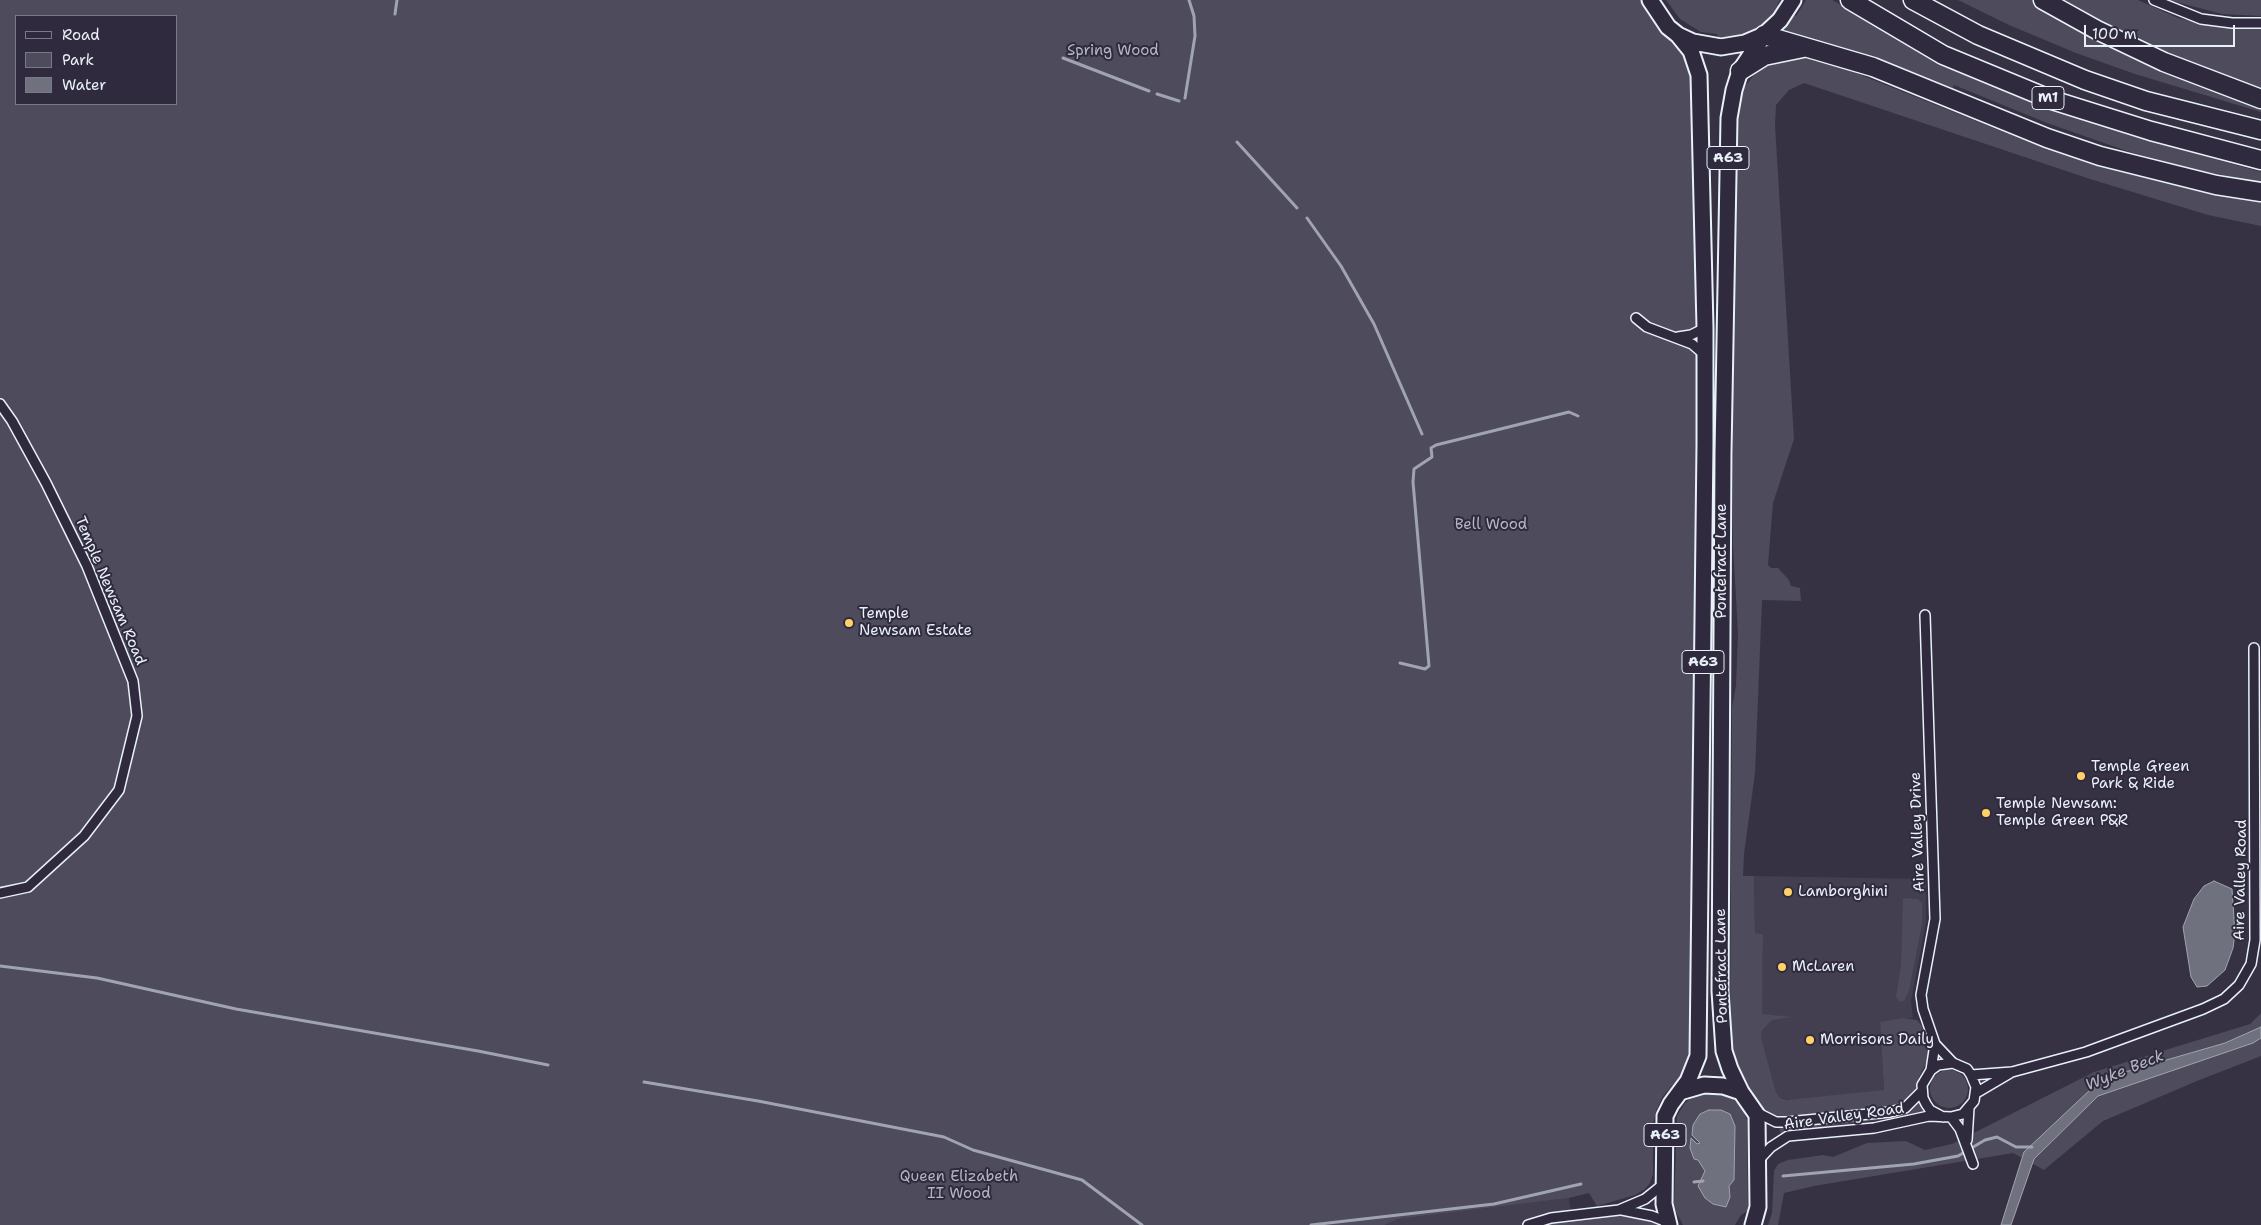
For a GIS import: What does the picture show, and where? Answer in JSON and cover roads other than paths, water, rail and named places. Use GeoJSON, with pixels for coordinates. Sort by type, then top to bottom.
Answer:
{"type":"FeatureCollection","features":[{"type":"Feature","properties":{"kind":"highway"},"geometry":{"type":"LineString","coordinates":[[1650,0],[1668,28],[1678,35],[1693,42],[1721,47],[1745,43],[1764,35],[1780,20],[1793,0]]}},
{"type":"Feature","properties":{"kind":"highway","name":"M1"},"geometry":{"type":"LineString","coordinates":[[1850,0],[1943,55],[2052,100],[2151,131],[2261,160]]}},
{"type":"Feature","properties":{"kind":"highway","name":"M1"},"geometry":{"type":"LineString","coordinates":[[1913,0],[1978,35],[2085,80],[2146,101],[2221,122],[2261,130]]}},
{"type":"Feature","properties":{"kind":"highway"},"geometry":{"type":"LineString","coordinates":[[2043,0],[2097,30],[2164,62],[2261,99]]}},
{"type":"Feature","properties":{"kind":"highway","name":"Pontefract Lane"},"geometry":{"type":"LineString","coordinates":[[1678,35],[1691,51],[1699,75],[1705,328],[1698,1056],[1688,1081],[1680,1092]]}},
{"type":"Feature","properties":{"kind":"highway","name":"Pontefract Lane"},"geometry":{"type":"LineString","coordinates":[[1741,1092],[1724,1051],[1720,992],[1722,462],[1729,118],[1734,90],[1740,71],[1764,35]]}},
{"type":"Feature","properties":{"kind":"highway","name":"M1"},"geometry":{"type":"LineString","coordinates":[[1764,35],[1811,47],[1873,67],[2039,135],[2100,156],[2216,185],[2261,192]]}},
{"type":"Feature","properties":{"kind":"highway","name":"M1"},"geometry":{"type":"LineString","coordinates":[[1740,71],[1764,56],[1811,47]]}},
{"type":"Feature","properties":{"kind":"highway"},"geometry":{"type":"LineString","coordinates":[[1680,1092],[1704,1085],[1723,1086],[1741,1092]]}},
{"type":"Feature","properties":{"kind":"highway","name":"A63"},"geometry":{"type":"LineString","coordinates":[[1668,1223],[1664,1204],[1665,1116],[1680,1092]]}},
{"type":"Feature","properties":{"kind":"highway","name":"A63"},"geometry":{"type":"LineString","coordinates":[[1741,1092],[1755,1112],[1758,1126],[1758,1207],[1753,1225]]}},
{"type":"Feature","properties":{"kind":"street"},"geometry":{"type":"LineString","coordinates":[[2154,0],[2201,19],[2232,23],[2261,23]]}},
{"type":"Feature","properties":{"kind":"street"},"geometry":{"type":"LineString","coordinates":[[1636,318],[1648,327],[1692,344],[1705,355]]}},
{"type":"Feature","properties":{"kind":"street"},"geometry":{"type":"LineString","coordinates":[[1678,337],[1691,335],[1705,328]]}},
{"type":"Feature","properties":{"kind":"street","name":"Temple Newsam Road"},"geometry":{"type":"LineString","coordinates":[[0,404],[12,421],[46,483],[87,566],[133,680],[137,716],[119,790],[84,836],[28,887],[0,893]]}},
{"type":"Feature","properties":{"kind":"street","name":"Aire Valley Drive"},"geometry":{"type":"LineString","coordinates":[[1925,615],[1935,919],[1921,995],[1923,1009],[1935,1044],[1953,1063]]}},
{"type":"Feature","properties":{"kind":"street","name":"Aire Valley Road"},"geometry":{"type":"LineString","coordinates":[[1971,1075],[2012,1072],[2086,1052],[2224,999],[2239,985],[2251,964],[2255,940],[2258,877],[2254,648]]}},
{"type":"Feature","properties":{"kind":"street","name":"Aire Valley Drive"},"geometry":{"type":"LineString","coordinates":[[1931,1070],[1935,1044]]}},
{"type":"Feature","properties":{"kind":"street"},"geometry":{"type":"LineString","coordinates":[[1931,1070],[1938,1065],[1953,1063],[1966,1069],[1971,1075],[1976,1093],[1969,1108],[1966,1143]]}},
{"type":"Feature","properties":{"kind":"street","name":"Aire Valley Road"},"geometry":{"type":"LineString","coordinates":[[1931,1070],[1924,1079],[1923,1098],[1930,1110],[1947,1117]]}},
{"type":"Feature","properties":{"kind":"street","name":"Aire Valley Road"},"geometry":{"type":"LineString","coordinates":[[1976,1093],[2012,1072]]}},
{"type":"Feature","properties":{"kind":"street","name":"Aire Valley Road"},"geometry":{"type":"LineString","coordinates":[[1755,1112],[1776,1122],[1786,1122],[1890,1112],[1905,1108],[1922,1091]]}},
{"type":"Feature","properties":{"kind":"street","name":"Aire Valley Road"},"geometry":{"type":"LineString","coordinates":[[1758,1161],[1771,1147],[1788,1136],[1874,1128],[1929,1116],[1947,1117],[1963,1114],[1969,1108]]}},
{"type":"Feature","properties":{"kind":"street"},"geometry":{"type":"LineString","coordinates":[[1947,1117],[1960,1128],[1973,1164]]}},
{"type":"Feature","properties":{"kind":"street"},"geometry":{"type":"LineString","coordinates":[[1528,1225],[1551,1218],[1619,1210],[1645,1199],[1665,1182]]}},
{"type":"Feature","properties":{"kind":"street"},"geometry":{"type":"LineString","coordinates":[[1619,1210],[1652,1216],[1668,1223]]}},
{"type":"Feature","properties":{"kind":"water"},"geometry":{"type":"Polygon","coordinates":[[[2214,881],[2232,889],[2235,933],[2233,948],[2225,970],[2207,986],[2197,987],[2191,977],[2183,927],[2194,899],[2204,886],[2214,881]]]}},
{"type":"Feature","properties":{"kind":"water"},"geometry":{"type":"Polygon","coordinates":[[[2261,1027],[2261,1038],[2253,1043],[2098,1096],[2034,1159],[2011,1225],[2001,1225],[2024,1152],[2091,1089],[2125,1072],[2225,1043],[2261,1027]]]}},
{"type":"Feature","properties":{"kind":"water"},"geometry":{"type":"Polygon","coordinates":[[[1709,1110],[1721,1110],[1730,1114],[1735,1126],[1734,1180],[1729,1186],[1730,1197],[1726,1207],[1713,1204],[1705,1198],[1698,1186],[1705,1171],[1698,1160],[1694,1159],[1690,1148],[1691,1138],[1697,1144],[1700,1143],[1692,1135],[1693,1125],[1700,1114],[1709,1110]]]}},
{"type":"Feature","properties":{"kind":"waterway"},"geometry":{"type":"LineString","coordinates":[[395,14],[397,0]]}},
{"type":"Feature","properties":{"kind":"waterway"},"geometry":{"type":"LineString","coordinates":[[1185,98],[1195,36],[1194,16],[1189,0]]}},
{"type":"Feature","properties":{"kind":"waterway"},"geometry":{"type":"LineString","coordinates":[[1063,58],[1149,91]]}},
{"type":"Feature","properties":{"kind":"waterway"},"geometry":{"type":"LineString","coordinates":[[1157,94],[1179,101]]}},
{"type":"Feature","properties":{"kind":"waterway"},"geometry":{"type":"LineString","coordinates":[[1237,142],[1297,208]]}},
{"type":"Feature","properties":{"kind":"waterway"},"geometry":{"type":"LineString","coordinates":[[1307,218],[1341,266],[1374,324],[1422,434]]}},
{"type":"Feature","properties":{"kind":"waterway"},"geometry":{"type":"LineString","coordinates":[[1400,663],[1425,669],[1429,666],[1413,482],[1414,469],[1432,457],[1431,448],[1436,445],[1569,412],[1578,416]]}},
{"type":"Feature","properties":{"kind":"waterway"},"geometry":{"type":"LineString","coordinates":[[0,966],[97,978],[236,1009],[548,1065]]}},
{"type":"Feature","properties":{"kind":"waterway"},"geometry":{"type":"LineString","coordinates":[[644,1082],[758,1101],[944,1137],[973,1150],[1082,1180],[1142,1225]]}},
{"type":"Feature","properties":{"kind":"waterway"},"geometry":{"type":"LineString","coordinates":[[1783,1176],[1914,1164],[1958,1156],[1985,1140],[1997,1137],[2016,1147],[2032,1147]]}},
{"type":"Feature","properties":{"kind":"waterway"},"geometry":{"type":"LineString","coordinates":[[1694,1182],[1703,1181]]}},
{"type":"Feature","properties":{"kind":"waterway"},"geometry":{"type":"LineString","coordinates":[[1311,1225],[1494,1204],[1581,1184]]}},
{"type":"Feature","properties":{"kind":"place","name":"Temple Newsam Estate"},"geometry":{"type":"Point","coordinates":[849,623]}},
{"type":"Feature","properties":{"kind":"place","name":"Temple Green Park & Ride"},"geometry":{"type":"Point","coordinates":[2081,776]}},
{"type":"Feature","properties":{"kind":"place","name":"Temple Newsam: Temple Green P&R"},"geometry":{"type":"Point","coordinates":[1986,813]}},
{"type":"Feature","properties":{"kind":"place","name":"Lamborghini"},"geometry":{"type":"Point","coordinates":[1788,892]}},
{"type":"Feature","properties":{"kind":"place","name":"McLaren"},"geometry":{"type":"Point","coordinates":[1782,967]}},
{"type":"Feature","properties":{"kind":"place","name":"Morrisons Daily"},"geometry":{"type":"Point","coordinates":[1810,1040]}},
{"type":"Feature","properties":{"kind":"park label","name":"Spring Wood"},"geometry":{"type":"Point","coordinates":[1113,51]}},
{"type":"Feature","properties":{"kind":"park label","name":"Bell Wood"},"geometry":{"type":"Point","coordinates":[1491,525]}},
{"type":"Feature","properties":{"kind":"park label","name":"Queen Elizabeth II Wood"},"geometry":{"type":"Point","coordinates":[959,1186]}},
{"type":"Feature","properties":{"kind":"water label","name":"Wyke Beck"},"geometry":{"type":"Point","coordinates":[2125,1071]}}]}
